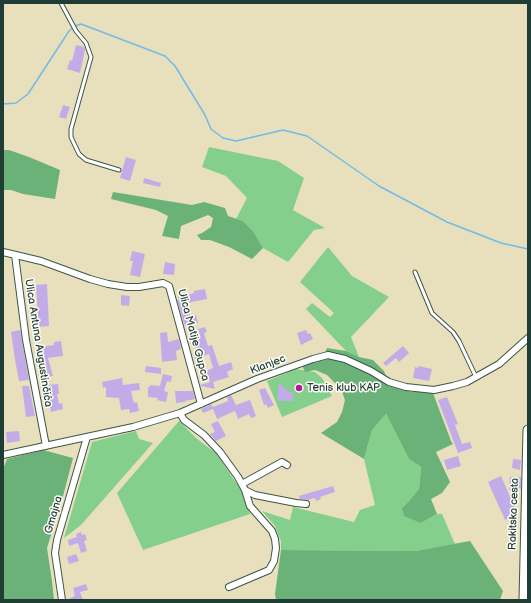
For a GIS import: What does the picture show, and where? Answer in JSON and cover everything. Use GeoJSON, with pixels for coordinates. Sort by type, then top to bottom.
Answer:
{"type":"FeatureCollection","features":[{"type":"Feature","properties":{"kind":"main road","name":"Rakitska cesta"},"geometry":{"type":"LineString","coordinates":[[524,600],[528,430]]}},
{"type":"Feature","properties":{"kind":"street"},"geometry":{"type":"LineString","coordinates":[[3,252],[15,255]]}},
{"type":"Feature","properties":{"kind":"street","name":"Ulica Matije Gupca"},"geometry":{"type":"LineString","coordinates":[[15,255],[42,261],[90,279],[108,284],[139,287],[163,283],[169,286],[201,404]]}},
{"type":"Feature","properties":{"kind":"street","name":"Ulica Antuna Augustinčića"},"geometry":{"type":"LineString","coordinates":[[15,255],[26,340],[46,446]]}},
{"type":"Feature","properties":{"kind":"street","name":"Klanjec"},"geometry":{"type":"LineString","coordinates":[[3,455],[133,427],[180,413],[256,380],[313,358],[328,355],[345,359],[371,371],[389,382],[406,387],[434,390],[467,382],[499,364],[528,338]]}},
{"type":"Feature","properties":{"kind":"street"},"geometry":{"type":"LineString","coordinates":[[180,413],[184,420],[204,435],[220,452],[242,484],[250,506],[272,531],[275,539],[276,548],[274,560],[269,570],[229,587]]}},
{"type":"Feature","properties":{"kind":"street","name":"Gmajna"},"geometry":{"type":"LineString","coordinates":[[62,600],[55,553],[57,540],[87,437]]}},
{"type":"Feature","properties":{"kind":"street"},"geometry":{"type":"LineString","coordinates":[[242,484],[282,462],[287,465]]}},
{"type":"Feature","properties":{"kind":"street"},"geometry":{"type":"LineString","coordinates":[[245,490],[255,495],[306,504]]}},
{"type":"Feature","properties":{"kind":"lane"},"geometry":{"type":"LineString","coordinates":[[61,3],[76,31],[86,43],[91,57],[71,129],[71,137],[79,154],[86,160],[119,170]]}},
{"type":"Feature","properties":{"kind":"lane"},"geometry":{"type":"LineString","coordinates":[[415,272],[432,313],[452,332],[459,341],[476,377]]}},
{"type":"Feature","properties":{"kind":"green space"},"geometry":{"type":"Polygon","coordinates":[[[209,147],[278,161],[304,178],[293,210],[325,228],[314,230],[288,262],[263,248],[253,231],[243,221],[236,219],[247,198],[226,176],[202,167],[209,147]]]}},
{"type":"Feature","properties":{"kind":"green space"},"geometry":{"type":"Polygon","coordinates":[[[3,150],[9,150],[29,157],[60,170],[55,199],[23,194],[11,190],[4,190],[3,197],[3,150]]]}},
{"type":"Feature","properties":{"kind":"green space"},"geometry":{"type":"Polygon","coordinates":[[[113,192],[192,205],[204,202],[225,208],[228,216],[243,221],[253,231],[263,248],[252,259],[229,247],[210,240],[201,240],[197,235],[211,227],[213,218],[208,215],[181,226],[179,239],[162,236],[168,216],[156,210],[111,199],[113,192]]]}},
{"type":"Feature","properties":{"kind":"green space"},"geometry":{"type":"Polygon","coordinates":[[[328,247],[352,276],[389,297],[351,337],[359,357],[346,351],[306,309],[312,303],[330,317],[334,313],[300,282],[328,247]]]}},
{"type":"Feature","properties":{"kind":"green space"},"geometry":{"type":"Polygon","coordinates":[[[327,348],[346,351],[359,357],[373,360],[384,371],[389,384],[411,392],[424,390],[433,393],[453,444],[436,452],[450,482],[442,493],[431,499],[437,514],[421,523],[404,516],[402,508],[419,489],[421,467],[409,459],[386,414],[372,430],[364,459],[321,433],[337,422],[342,412],[345,400],[341,389],[327,375],[315,370],[305,372],[302,365],[322,360],[327,348]]]}},
{"type":"Feature","properties":{"kind":"green space","name":"Tenis klub KAP"},"geometry":{"type":"Polygon","coordinates":[[[296,369],[315,372],[322,378],[332,396],[282,417],[267,381],[296,369]]]}},
{"type":"Feature","properties":{"kind":"green space"},"geometry":{"type":"Polygon","coordinates":[[[386,414],[409,459],[421,467],[419,489],[402,508],[421,523],[437,514],[442,514],[455,544],[415,551],[281,550],[281,541],[275,526],[262,511],[290,520],[293,507],[354,522],[360,510],[375,505],[364,459],[372,430],[386,414]]]}},
{"type":"Feature","properties":{"kind":"green space"},"geometry":{"type":"Polygon","coordinates":[[[179,421],[196,438],[217,454],[242,492],[250,514],[143,550],[117,493],[179,421]]]}},
{"type":"Feature","properties":{"kind":"green space"},"geometry":{"type":"Polygon","coordinates":[[[136,431],[139,439],[153,443],[81,525],[64,538],[92,442],[136,431]]]}},
{"type":"Feature","properties":{"kind":"green space"},"geometry":{"type":"Polygon","coordinates":[[[43,450],[73,458],[47,548],[54,600],[3,600],[3,469],[7,459],[43,450]]]}},
{"type":"Feature","properties":{"kind":"green space"},"geometry":{"type":"Polygon","coordinates":[[[470,541],[503,591],[500,600],[276,600],[275,594],[281,550],[415,551],[470,541]]]}},
{"type":"Feature","properties":{"kind":"building"},"geometry":{"type":"Polygon","coordinates":[[[76,45],[84,47],[85,50],[80,73],[67,69],[70,60],[72,61],[76,45]]]}},
{"type":"Feature","properties":{"kind":"building"},"geometry":{"type":"Polygon","coordinates":[[[63,105],[70,107],[66,119],[59,117],[63,105]]]}},
{"type":"Feature","properties":{"kind":"building"},"geometry":{"type":"Polygon","coordinates":[[[126,157],[136,160],[130,181],[120,178],[126,157]]]}},
{"type":"Feature","properties":{"kind":"building"},"geometry":{"type":"Polygon","coordinates":[[[144,178],[161,183],[160,187],[143,183],[144,178]]]}},
{"type":"Feature","properties":{"kind":"building"},"geometry":{"type":"Polygon","coordinates":[[[132,251],[145,254],[140,277],[130,275],[133,261],[130,261],[132,251]]]}},
{"type":"Feature","properties":{"kind":"building"},"geometry":{"type":"Polygon","coordinates":[[[165,262],[175,264],[174,275],[163,274],[165,262]]]}},
{"type":"Feature","properties":{"kind":"building"},"geometry":{"type":"Polygon","coordinates":[[[47,284],[49,326],[37,327],[36,317],[38,317],[36,285],[47,284]]]}},
{"type":"Feature","properties":{"kind":"building"},"geometry":{"type":"Polygon","coordinates":[[[205,289],[207,299],[187,303],[190,316],[196,315],[198,323],[185,326],[177,300],[179,300],[178,297],[194,293],[194,291],[205,289]]]}},
{"type":"Feature","properties":{"kind":"building"},"geometry":{"type":"Polygon","coordinates":[[[121,295],[130,296],[129,306],[121,305],[121,295]]]}},
{"type":"Feature","properties":{"kind":"building"},"geometry":{"type":"Polygon","coordinates":[[[205,327],[207,332],[204,333],[208,346],[212,345],[219,366],[231,362],[233,369],[227,372],[229,377],[213,382],[215,389],[200,385],[210,382],[206,371],[213,368],[209,354],[195,359],[193,352],[196,351],[193,340],[200,337],[198,329],[205,327]]]}},
{"type":"Feature","properties":{"kind":"building"},"geometry":{"type":"Polygon","coordinates":[[[20,330],[29,380],[19,381],[11,332],[20,330]]]}},
{"type":"Feature","properties":{"kind":"building"},"geometry":{"type":"Polygon","coordinates":[[[306,330],[308,334],[310,333],[313,339],[301,345],[297,333],[306,330]]]}},
{"type":"Feature","properties":{"kind":"building"},"geometry":{"type":"Polygon","coordinates":[[[167,332],[168,342],[179,339],[181,349],[176,351],[177,360],[162,362],[160,333],[167,332]]]}},
{"type":"Feature","properties":{"kind":"building"},"geometry":{"type":"Polygon","coordinates":[[[61,341],[63,356],[48,358],[53,376],[45,377],[39,347],[54,345],[54,342],[61,341]]]}},
{"type":"Feature","properties":{"kind":"building"},"geometry":{"type":"Polygon","coordinates":[[[403,346],[409,353],[399,362],[396,358],[386,366],[383,363],[403,346]]]}},
{"type":"Feature","properties":{"kind":"building"},"geometry":{"type":"Polygon","coordinates":[[[146,366],[161,368],[161,374],[145,372],[146,366]]]}},
{"type":"Feature","properties":{"kind":"building"},"geometry":{"type":"Polygon","coordinates":[[[418,366],[432,369],[429,381],[413,378],[415,367],[418,368],[418,366]]]}},
{"type":"Feature","properties":{"kind":"building"},"geometry":{"type":"Polygon","coordinates":[[[163,374],[172,376],[171,382],[167,381],[164,391],[168,392],[166,402],[157,400],[158,398],[148,397],[148,387],[150,387],[150,385],[160,386],[163,374]]]}},
{"type":"Feature","properties":{"kind":"building"},"geometry":{"type":"Polygon","coordinates":[[[122,378],[123,385],[139,383],[140,390],[131,391],[134,403],[137,402],[139,411],[130,413],[129,409],[121,410],[119,398],[106,397],[106,387],[103,388],[102,382],[122,378]]]}},
{"type":"Feature","properties":{"kind":"building"},"geometry":{"type":"Polygon","coordinates":[[[58,384],[59,394],[57,394],[59,404],[62,403],[63,409],[51,412],[47,385],[58,384]]]}},
{"type":"Feature","properties":{"kind":"building"},"geometry":{"type":"Polygon","coordinates":[[[278,385],[283,385],[283,388],[286,388],[286,391],[293,393],[293,401],[278,401],[278,385]]]}},
{"type":"Feature","properties":{"kind":"building"},"geometry":{"type":"Polygon","coordinates":[[[22,386],[29,386],[35,416],[26,417],[22,386]]]}},
{"type":"Feature","properties":{"kind":"building"},"geometry":{"type":"Polygon","coordinates":[[[265,388],[274,405],[268,408],[266,404],[264,405],[259,390],[265,388]]]}},
{"type":"Feature","properties":{"kind":"building"},"geometry":{"type":"Polygon","coordinates":[[[175,391],[193,391],[195,399],[176,403],[175,391]]]}},
{"type":"Feature","properties":{"kind":"building"},"geometry":{"type":"Polygon","coordinates":[[[231,395],[236,405],[250,400],[256,416],[251,418],[249,414],[238,419],[235,411],[217,419],[213,409],[203,413],[201,409],[211,404],[213,407],[228,401],[227,397],[231,395]]]}},
{"type":"Feature","properties":{"kind":"building"},"geometry":{"type":"Polygon","coordinates":[[[447,397],[458,424],[455,425],[462,444],[470,442],[472,448],[458,453],[438,400],[447,397]]]}},
{"type":"Feature","properties":{"kind":"building"},"geometry":{"type":"Polygon","coordinates":[[[218,421],[226,436],[216,441],[210,434],[215,432],[211,424],[218,421]]]}},
{"type":"Feature","properties":{"kind":"building"},"geometry":{"type":"Polygon","coordinates":[[[19,431],[20,441],[7,443],[6,432],[19,431]]]}},
{"type":"Feature","properties":{"kind":"building"},"geometry":{"type":"Polygon","coordinates":[[[458,456],[461,466],[447,470],[444,460],[458,456]]]}},
{"type":"Feature","properties":{"kind":"building"},"geometry":{"type":"Polygon","coordinates":[[[513,459],[521,460],[520,470],[512,468],[513,459]]]}},
{"type":"Feature","properties":{"kind":"building"},"geometry":{"type":"Polygon","coordinates":[[[501,476],[518,515],[505,520],[488,482],[501,476]]]}},
{"type":"Feature","properties":{"kind":"building"},"geometry":{"type":"Polygon","coordinates":[[[510,477],[521,477],[521,489],[518,488],[518,491],[509,490],[510,477]]]}},
{"type":"Feature","properties":{"kind":"building"},"geometry":{"type":"Polygon","coordinates":[[[333,486],[335,492],[320,497],[321,499],[316,501],[315,498],[308,500],[300,499],[299,496],[333,486]]]}},
{"type":"Feature","properties":{"kind":"building"},"geometry":{"type":"Polygon","coordinates":[[[81,532],[82,535],[85,534],[87,540],[84,541],[87,551],[81,553],[78,543],[69,546],[68,540],[77,537],[76,534],[81,532]]]}},
{"type":"Feature","properties":{"kind":"building"},"geometry":{"type":"Polygon","coordinates":[[[76,554],[79,561],[69,564],[67,557],[76,554]]]}},
{"type":"Feature","properties":{"kind":"building"},"geometry":{"type":"Polygon","coordinates":[[[86,584],[88,590],[80,592],[83,600],[66,600],[75,596],[73,588],[86,584]]]}},
{"type":"Feature","properties":{"kind":"waterway"},"geometry":{"type":"LineString","coordinates":[[3,104],[16,103],[28,94],[69,31],[75,26],[81,24],[165,56],[175,66],[205,115],[211,129],[223,138],[236,141],[283,130],[307,136],[379,186],[447,222],[501,243],[528,249]]}},
{"type":"Feature","properties":{"kind":"place","name":"Tenis klub KAP"},"geometry":{"type":"Point","coordinates":[299,388]}}]}
